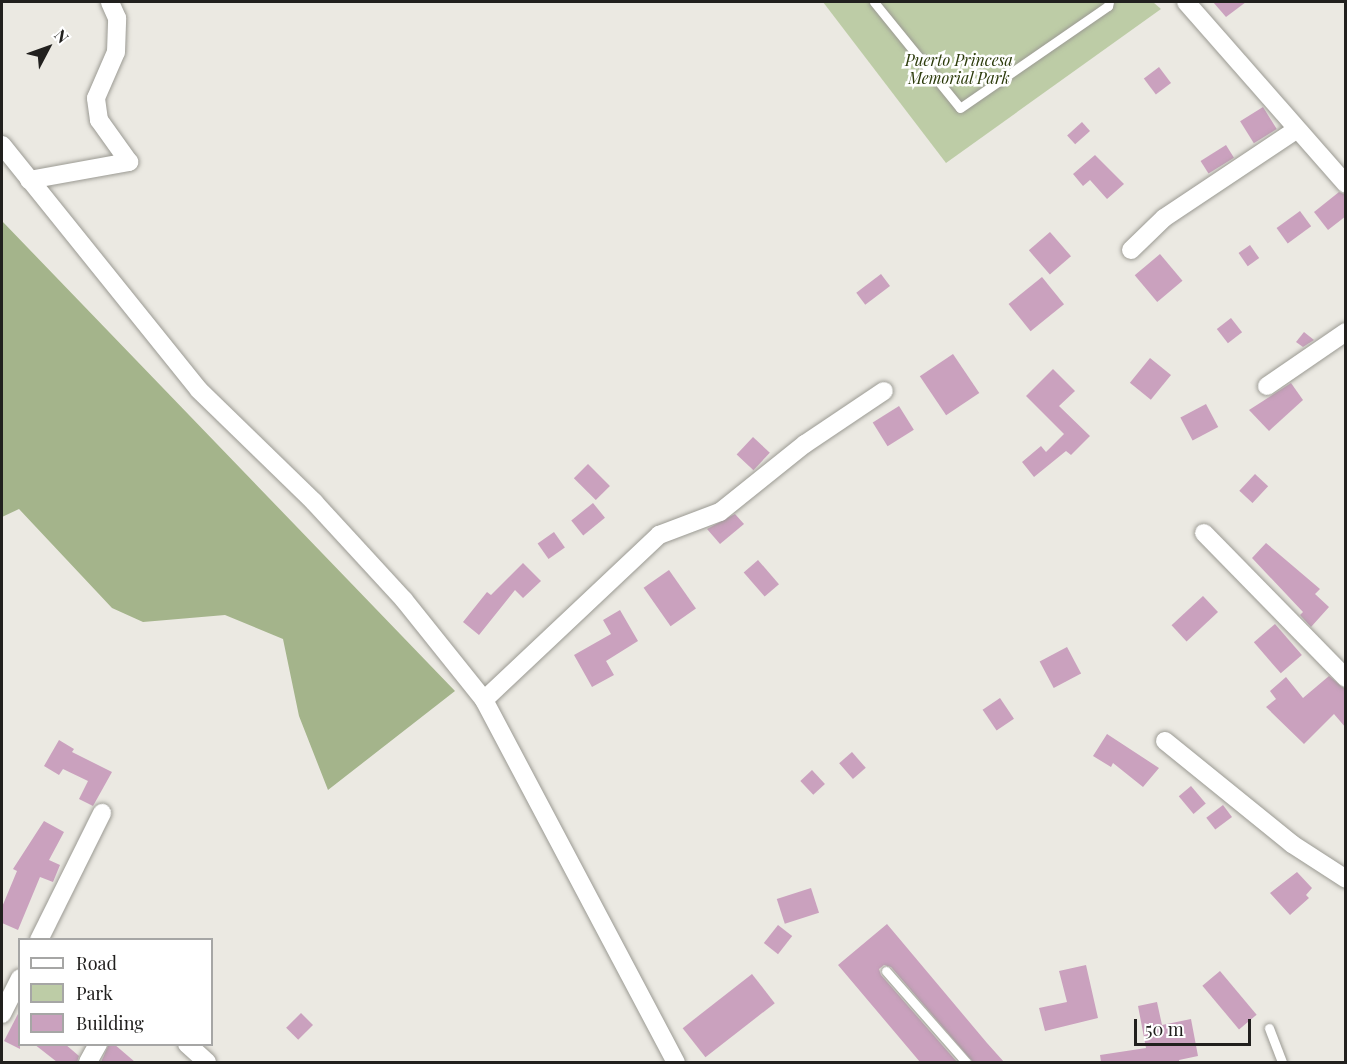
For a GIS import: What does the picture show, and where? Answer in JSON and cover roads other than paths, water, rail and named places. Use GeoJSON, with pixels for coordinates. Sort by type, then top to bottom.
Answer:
{"type":"FeatureCollection","features":[{"type":"Feature","properties":{"kind":"street"},"geometry":{"type":"LineString","coordinates":[[29,180],[129,162],[99,120],[96,98],[116,52],[117,18],[110,2]]}},
{"type":"Feature","properties":{"kind":"street"},"geometry":{"type":"LineString","coordinates":[[1186,2],[1296,130],[1346,184]]}},
{"type":"Feature","properties":{"kind":"street"},"geometry":{"type":"LineString","coordinates":[[1131,250],[1164,218],[1296,130]]}},
{"type":"Feature","properties":{"kind":"street"},"geometry":{"type":"LineString","coordinates":[[2,145],[199,390],[314,502],[404,600],[484,700],[676,1062]]}},
{"type":"Feature","properties":{"kind":"street"},"geometry":{"type":"LineString","coordinates":[[1267,386],[1346,332]]}},
{"type":"Feature","properties":{"kind":"street"},"geometry":{"type":"LineString","coordinates":[[484,700],[659,535],[720,512],[805,444],[884,391]]}},
{"type":"Feature","properties":{"kind":"street"},"geometry":{"type":"LineString","coordinates":[[1204,534],[1346,678]]}},
{"type":"Feature","properties":{"kind":"street"},"geometry":{"type":"LineString","coordinates":[[1165,741],[1292,844],[1346,879]]}},
{"type":"Feature","properties":{"kind":"street"},"geometry":{"type":"LineString","coordinates":[[40,938],[102,813]]}},
{"type":"Feature","properties":{"kind":"street"},"geometry":{"type":"LineString","coordinates":[[2,1014],[18,982]]}},
{"type":"Feature","properties":{"kind":"street"},"geometry":{"type":"LineString","coordinates":[[88,1062],[97,1046]]}},
{"type":"Feature","properties":{"kind":"street"},"geometry":{"type":"LineString","coordinates":[[189,1046],[207,1062]]}},
{"type":"Feature","properties":{"kind":"lane"},"geometry":{"type":"LineString","coordinates":[[874,2],[960,108],[1108,6],[1109,2]]}},
{"type":"Feature","properties":{"kind":"lane"},"geometry":{"type":"LineString","coordinates":[[886,971],[966,1062]]}},
{"type":"Feature","properties":{"kind":"lane"},"geometry":{"type":"LineString","coordinates":[[1269,1028],[1282,1062]]}},
{"type":"Feature","properties":{"kind":"park label","name":"Puerto Princesa Memorial Park"},"geometry":{"type":"Point","coordinates":[959,69]}}]}
